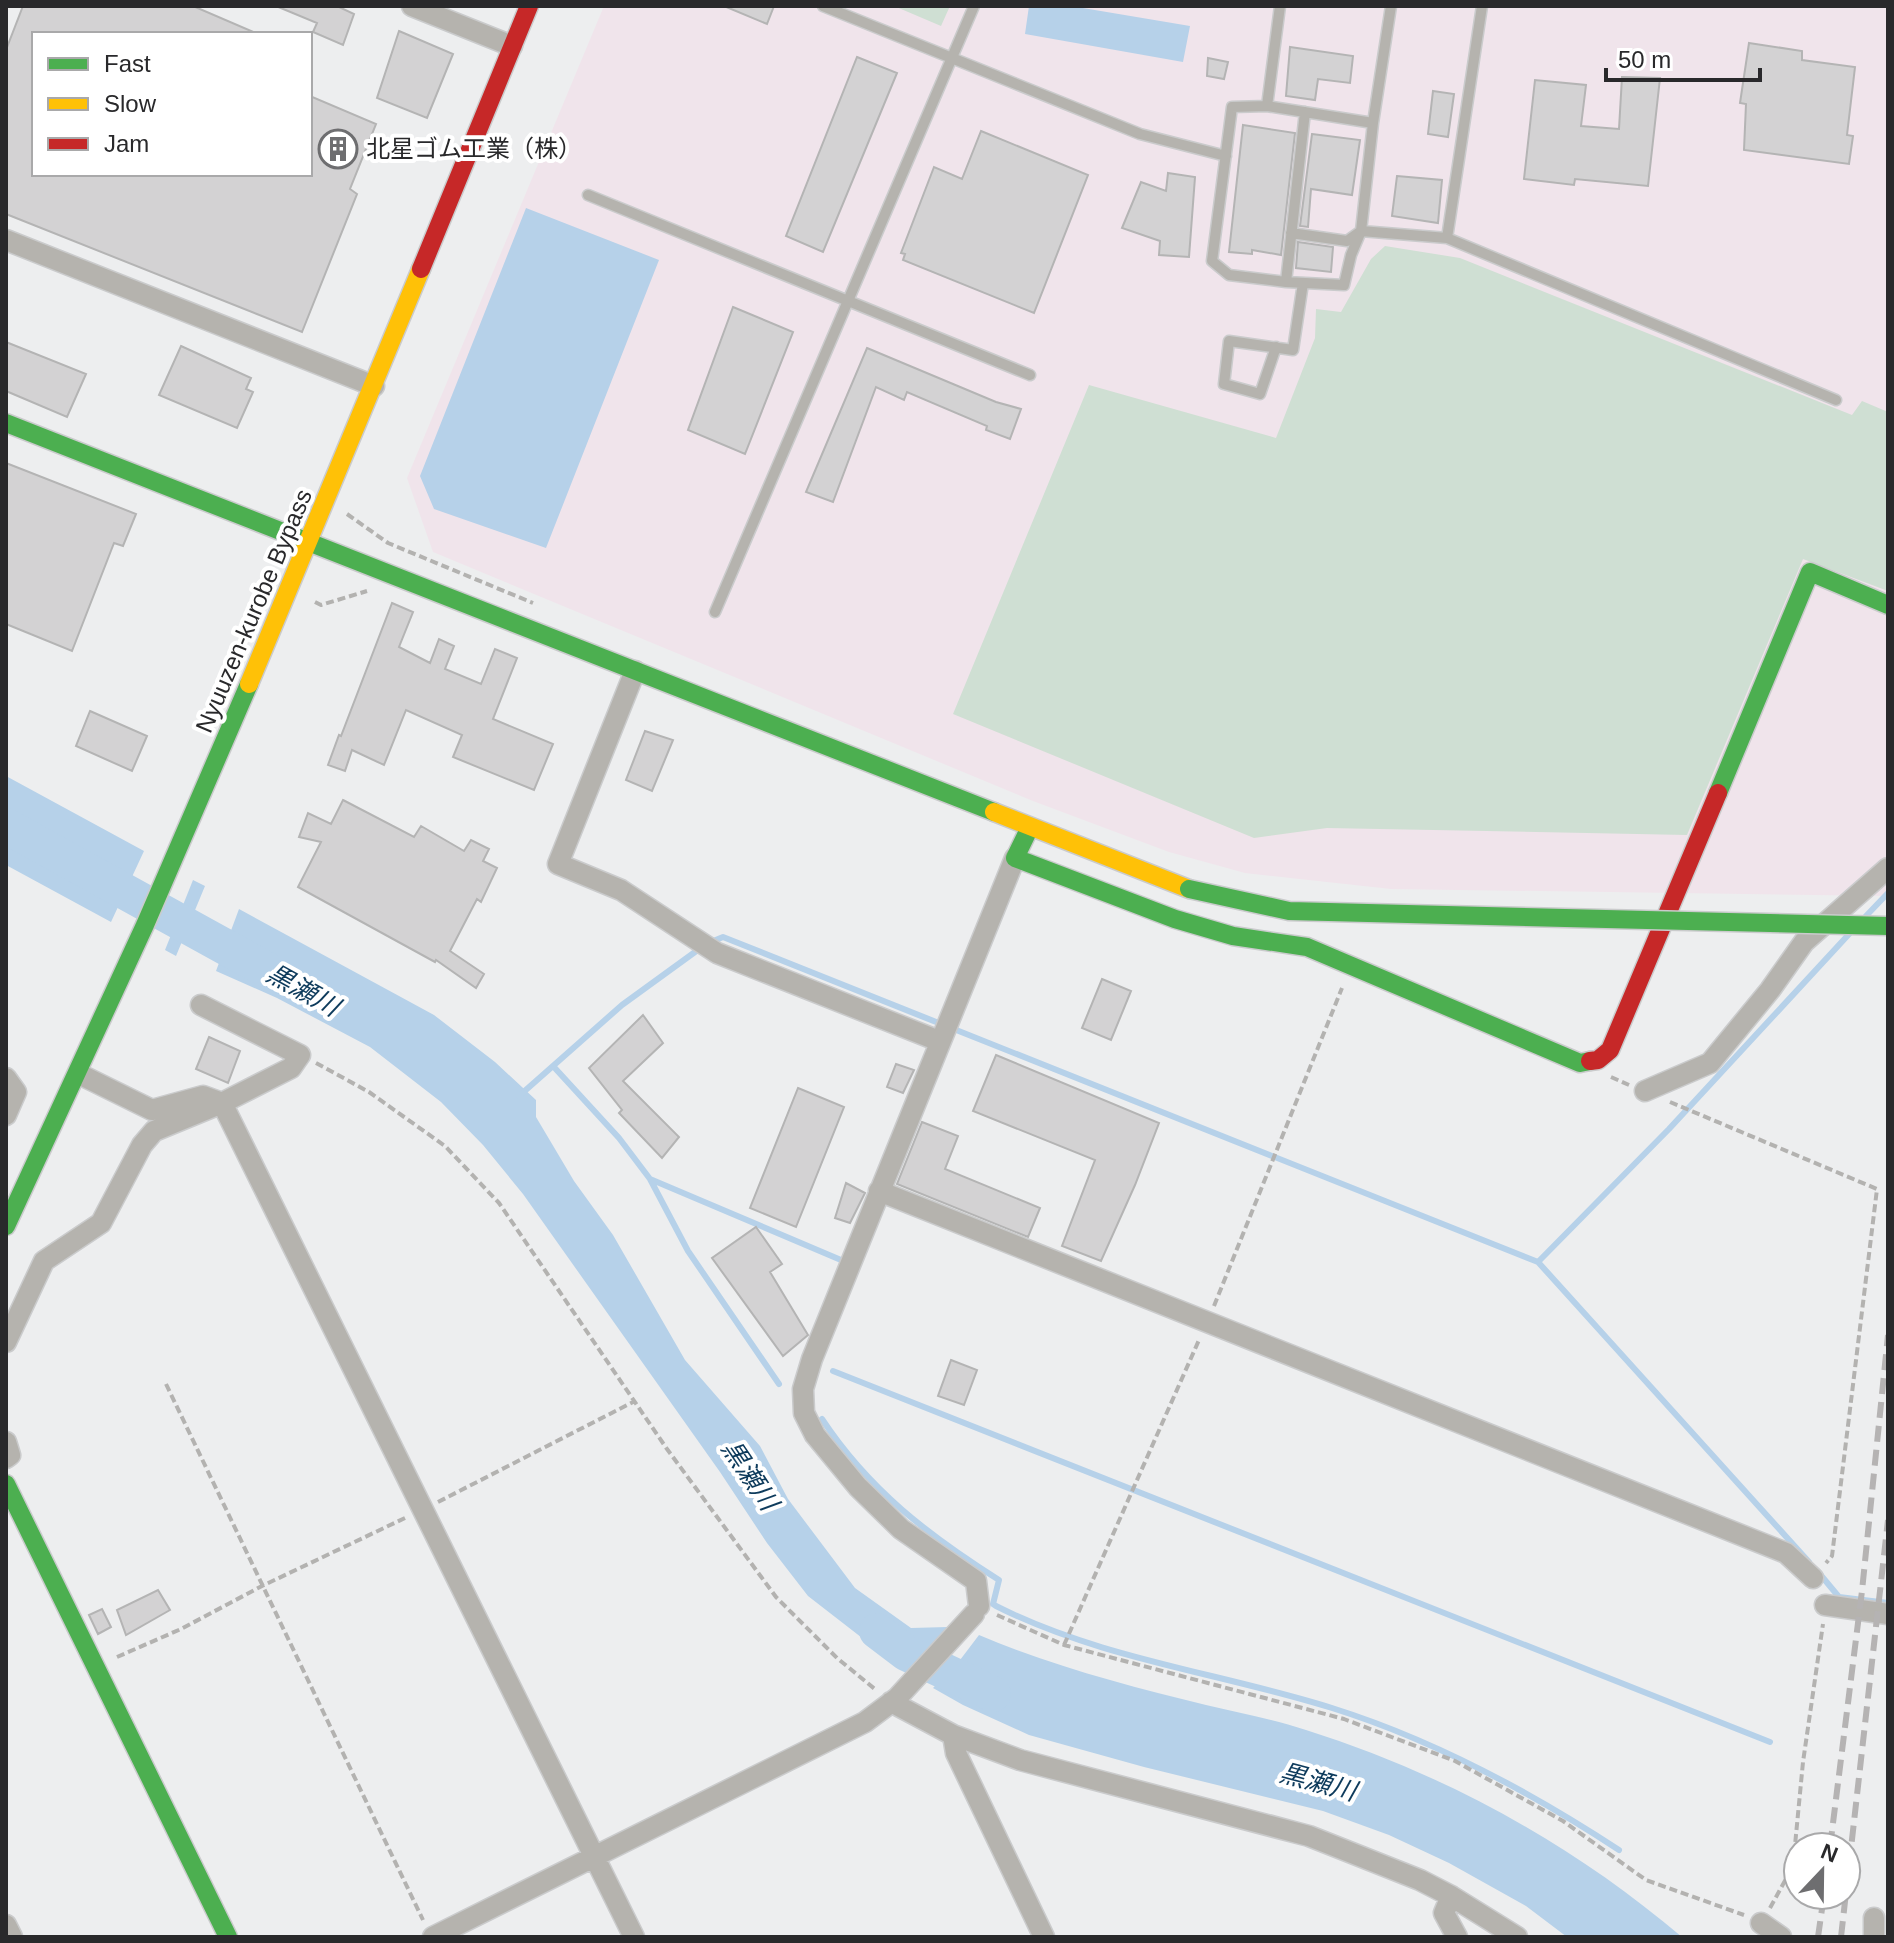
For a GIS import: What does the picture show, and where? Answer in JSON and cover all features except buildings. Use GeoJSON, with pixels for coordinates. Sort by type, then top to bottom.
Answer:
{"type":"FeatureCollection","features":[{"type":"Feature","properties":{"kind":"main road","name":"Nyuuzen-kurobe Bypass"},"geometry":{"type":"LineString","coordinates":[[6,1226],[12,1204],[79,1074],[179,848],[309,543],[529,6]]}},
{"type":"Feature","properties":{"kind":"main road"},"geometry":{"type":"LineString","coordinates":[[6,423],[1189,889],[1289,911],[1888,926]]}},
{"type":"Feature","properties":{"kind":"main road"},"geometry":{"type":"LineString","coordinates":[[1030,827],[1015,858],[1175,919],[1233,936],[1307,947],[1580,1063],[1598,1060],[1610,1050],[1810,572],[1888,605]]}},
{"type":"Feature","properties":{"kind":"main road"},"geometry":{"type":"LineString","coordinates":[[6,1484],[228,1937]]}},
{"type":"Feature","properties":{"kind":"street"},"geometry":{"type":"LineString","coordinates":[[412,6],[512,46]]}},
{"type":"Feature","properties":{"kind":"street"},"geometry":{"type":"LineString","coordinates":[[6,240],[374,386]]}},
{"type":"Feature","properties":{"kind":"street"},"geometry":{"type":"LineString","coordinates":[[635,671],[558,864],[621,890],[717,953],[939,1041]]}},
{"type":"Feature","properties":{"kind":"street"},"geometry":{"type":"LineString","coordinates":[[428,1930],[594,1855],[865,1722],[894,1700],[976,1610],[976,1581],[901,1529],[858,1487],[815,1435],[804,1413],[803,1389],[879,1191],[1015,858]]}},
{"type":"Feature","properties":{"kind":"street"},"geometry":{"type":"LineString","coordinates":[[1645,1091],[1710,1063],[1770,990],[1804,942],[1888,868]]}},
{"type":"Feature","properties":{"kind":"street"},"geometry":{"type":"LineString","coordinates":[[6,1342],[44,1261],[101,1223],[142,1145],[154,1131],[222,1103],[291,1068],[300,1055],[201,1005]]}},
{"type":"Feature","properties":{"kind":"street"},"geometry":{"type":"LineString","coordinates":[[79,1074],[152,1110],[203,1096],[222,1103],[634,1937]]}},
{"type":"Feature","properties":{"kind":"street"},"geometry":{"type":"LineString","coordinates":[[6,1078],[16,1092],[6,1115]]}},
{"type":"Feature","properties":{"kind":"street"},"geometry":{"type":"LineString","coordinates":[[879,1191],[1786,1553],[1813,1578]]}},
{"type":"Feature","properties":{"kind":"street"},"geometry":{"type":"LineString","coordinates":[[6,1442],[10,1455],[6,1458]]}},
{"type":"Feature","properties":{"kind":"street"},"geometry":{"type":"LineString","coordinates":[[1825,1605],[1888,1614]]}},
{"type":"Feature","properties":{"kind":"street"},"geometry":{"type":"LineString","coordinates":[[894,1700],[953,1735],[1020,1760],[1309,1836],[1420,1880],[1517,1937]]}},
{"type":"Feature","properties":{"kind":"street"},"geometry":{"type":"LineString","coordinates":[[953,1735],[956,1753],[1044,1937]]}},
{"type":"Feature","properties":{"kind":"street"},"geometry":{"type":"LineString","coordinates":[[1451,1896],[1444,1913],[1457,1937]]}},
{"type":"Feature","properties":{"kind":"street"},"geometry":{"type":"LineString","coordinates":[[1761,1923],[1781,1937]]}},
{"type":"Feature","properties":{"kind":"street"},"geometry":{"type":"LineString","coordinates":[[6,1925],[12,1937]]}},
{"type":"Feature","properties":{"kind":"lane"},"geometry":{"type":"LineString","coordinates":[[823,6],[1140,134],[1226,156]]}},
{"type":"Feature","properties":{"kind":"lane"},"geometry":{"type":"LineString","coordinates":[[715,612],[974,6]]}},
{"type":"Feature","properties":{"kind":"lane"},"geometry":{"type":"LineString","coordinates":[[1267,106],[1280,6]]}},
{"type":"Feature","properties":{"kind":"lane"},"geometry":{"type":"LineString","coordinates":[[1373,123],[1267,106],[1232,107],[1212,261],[1229,275],[1344,285],[1361,231],[1391,6]]}},
{"type":"Feature","properties":{"kind":"lane"},"geometry":{"type":"LineString","coordinates":[[1447,238],[1482,6]]}},
{"type":"Feature","properties":{"kind":"lane"},"geometry":{"type":"LineString","coordinates":[[1286,282],[1305,112]]}},
{"type":"Feature","properties":{"kind":"lane"},"geometry":{"type":"LineString","coordinates":[[588,195],[1030,375]]}},
{"type":"Feature","properties":{"kind":"lane"},"geometry":{"type":"LineString","coordinates":[[1291,233],[1347,241],[1361,231],[1447,238],[1836,400]]}},
{"type":"Feature","properties":{"kind":"lane"},"geometry":{"type":"LineString","coordinates":[[1276,347],[1260,394],[1224,384],[1229,341],[1276,347],[1293,350],[1303,283]]}},
{"type":"Feature","properties":{"kind":"path"},"geometry":{"type":"LineString","coordinates":[[300,1055],[369,1092],[445,1146],[499,1203],[635,1401],[776,1597],[837,1658],[894,1700]]}},
{"type":"Feature","properties":{"kind":"path"},"geometry":{"type":"LineString","coordinates":[[1598,1060],[1607,1075],[1877,1189],[1832,1556],[1813,1578]]}},
{"type":"Feature","properties":{"kind":"path"},"geometry":{"type":"LineString","coordinates":[[166,1384],[428,1930]]}},
{"type":"Feature","properties":{"kind":"path"},"geometry":{"type":"LineString","coordinates":[[97,1666],[181,1629],[262,1586],[423,1510],[635,1401]]}},
{"type":"Feature","properties":{"kind":"path"},"geometry":{"type":"LineString","coordinates":[[976,1610],[1064,1645],[1344,1719],[1455,1761],[1563,1821],[1646,1880],[1761,1923],[1793,1866],[1803,1762],[1825,1605]]}},
{"type":"Feature","properties":{"kind":"shaded area"},"geometry":{"type":"Polygon","coordinates":[[[604,6],[1888,6],[1888,896],[1391,889],[1245,873],[1169,852],[1033,801],[433,552],[407,478],[604,6]]]}},
{"type":"Feature","properties":{"kind":"green space"},"geometry":{"type":"Polygon","coordinates":[[[894,6],[950,6],[941,26],[894,6]]]}},
{"type":"Feature","properties":{"kind":"green space"},"geometry":{"type":"Polygon","coordinates":[[[1385,246],[1460,258],[1852,415],[1862,401],[1888,412],[1888,591],[1803,559],[1687,835],[1327,828],[1254,838],[953,714],[1089,385],[1276,438],[1315,338],[1316,309],[1341,312],[1371,259],[1385,246]]]}},
{"type":"Feature","properties":{"kind":"water"},"geometry":{"type":"Polygon","coordinates":[[[1029,6],[1071,6],[1190,26],[1183,62],[1025,34],[1029,6]]]}},
{"type":"Feature","properties":{"kind":"water"},"geometry":{"type":"Polygon","coordinates":[[[526,208],[659,260],[546,548],[434,509],[420,476],[526,208]]]}},
{"type":"Feature","properties":{"kind":"water"},"geometry":{"type":"Polygon","coordinates":[[[6,776],[144,851],[111,922],[6,865],[6,776]]]}},
{"type":"Feature","properties":{"kind":"water"},"geometry":{"type":"Polygon","coordinates":[[[193,880],[205,886],[176,956],[165,950],[193,880]]]}},
{"type":"Feature","properties":{"kind":"water"},"geometry":{"type":"Polygon","coordinates":[[[239,909],[434,1015],[495,1062],[536,1100],[536,1117],[574,1181],[613,1235],[685,1360],[760,1446],[788,1499],[855,1588],[911,1628],[948,1627],[906,1672],[808,1596],[767,1543],[523,1194],[483,1145],[441,1102],[370,1047],[277,998],[216,971],[239,909]]]}},
{"type":"Feature","properties":{"kind":"water"},"geometry":{"type":"Polygon","coordinates":[[[979,1635],[1091,1674],[1294,1726],[1408,1768],[1457,1790],[1551,1842],[1596,1871],[1682,1937],[1567,1937],[1526,1906],[1449,1863],[1389,1835],[1323,1811],[1029,1735],[933,1688],[979,1635]]]}},
{"type":"Feature","properties":{"kind":"waterway","name":"黒瀬川"},"geometry":{"type":"LineString","coordinates":[[6,826],[267,970]]}},
{"type":"Feature","properties":{"kind":"waterway"},"geometry":{"type":"LineString","coordinates":[[1866,916],[1888,893]]}},
{"type":"Feature","properties":{"kind":"waterway"},"geometry":{"type":"LineString","coordinates":[[1538,1262],[1669,1129],[1850,933]]}},
{"type":"Feature","properties":{"kind":"waterway"},"geometry":{"type":"LineString","coordinates":[[519,1096],[622,1005],[706,944],[723,937],[1538,1262],[1809,1562]]}},
{"type":"Feature","properties":{"kind":"waterway"},"geometry":{"type":"LineString","coordinates":[[553,1066],[619,1138],[650,1179],[841,1260]]}},
{"type":"Feature","properties":{"kind":"waterway"},"geometry":{"type":"LineString","coordinates":[[650,1179],[688,1251],[779,1384]]}},
{"type":"Feature","properties":{"kind":"waterway"},"geometry":{"type":"LineString","coordinates":[[833,1371],[1770,1742]]}},
{"type":"Feature","properties":{"kind":"waterway"},"geometry":{"type":"LineString","coordinates":[[822,1419],[880,1489],[924,1528],[999,1580],[993,1604],[996,1606],[1077,1639],[1332,1708],[1407,1735],[1516,1788],[1619,1850]]}},
{"type":"Feature","properties":{"kind":"waterway"},"geometry":{"type":"LineString","coordinates":[[1819,1573],[1839,1597],[1888,1603]]}},
{"type":"Feature","properties":{"kind":"waterway","name":"黒瀬川"},"geometry":{"type":"LineString","coordinates":[[877,1631],[906,1653],[993,1694]]}},
{"type":"Feature","properties":{"kind":"railway"},"geometry":{"type":"LineString","coordinates":[[1832,1831],[1862,1591],[1888,1335]]}},
{"type":"Feature","properties":{"kind":"railway"},"geometry":{"type":"LineString","coordinates":[[1841,1937],[1888,1520]]}},
{"type":"Feature","properties":{"kind":"railway"},"geometry":{"type":"LineString","coordinates":[[1818,1937],[1822,1911]]}},
{"type":"Feature","properties":{"kind":"traffic: fast"},"geometry":{"type":"LineString","coordinates":[[6,423],[994,812]]}},
{"type":"Feature","properties":{"kind":"traffic: fast"},"geometry":{"type":"LineString","coordinates":[[1718,793],[1810,572],[1888,605]]}},
{"type":"Feature","properties":{"kind":"traffic: fast"},"geometry":{"type":"LineString","coordinates":[[6,1226],[145,925],[249,684]]}},
{"type":"Feature","properties":{"kind":"traffic: fast"},"geometry":{"type":"LineString","coordinates":[[1030,827],[1015,858],[1175,919],[1233,936],[1307,947],[1580,1063],[1590,1061]]}},
{"type":"Feature","properties":{"kind":"traffic: fast"},"geometry":{"type":"LineString","coordinates":[[1189,889],[1289,911],[1888,926]]}},
{"type":"Feature","properties":{"kind":"traffic: fast"},"geometry":{"type":"LineString","coordinates":[[6,1484],[228,1937]]}},
{"type":"Feature","properties":{"kind":"traffic: slow"},"geometry":{"type":"LineString","coordinates":[[249,684],[421,269]]}},
{"type":"Feature","properties":{"kind":"traffic: slow"},"geometry":{"type":"LineString","coordinates":[[994,812],[1189,889]]}},
{"type":"Feature","properties":{"kind":"traffic: jam"},"geometry":{"type":"LineString","coordinates":[[421,269],[529,6]]}},
{"type":"Feature","properties":{"kind":"traffic: jam"},"geometry":{"type":"LineString","coordinates":[[1590,1061],[1598,1060],[1610,1050],[1718,793]]}},
{"type":"Feature","properties":{"kind":"place","name":"北星ゴム工業（株）"},"geometry":{"type":"Point","coordinates":[338,149]}}]}
